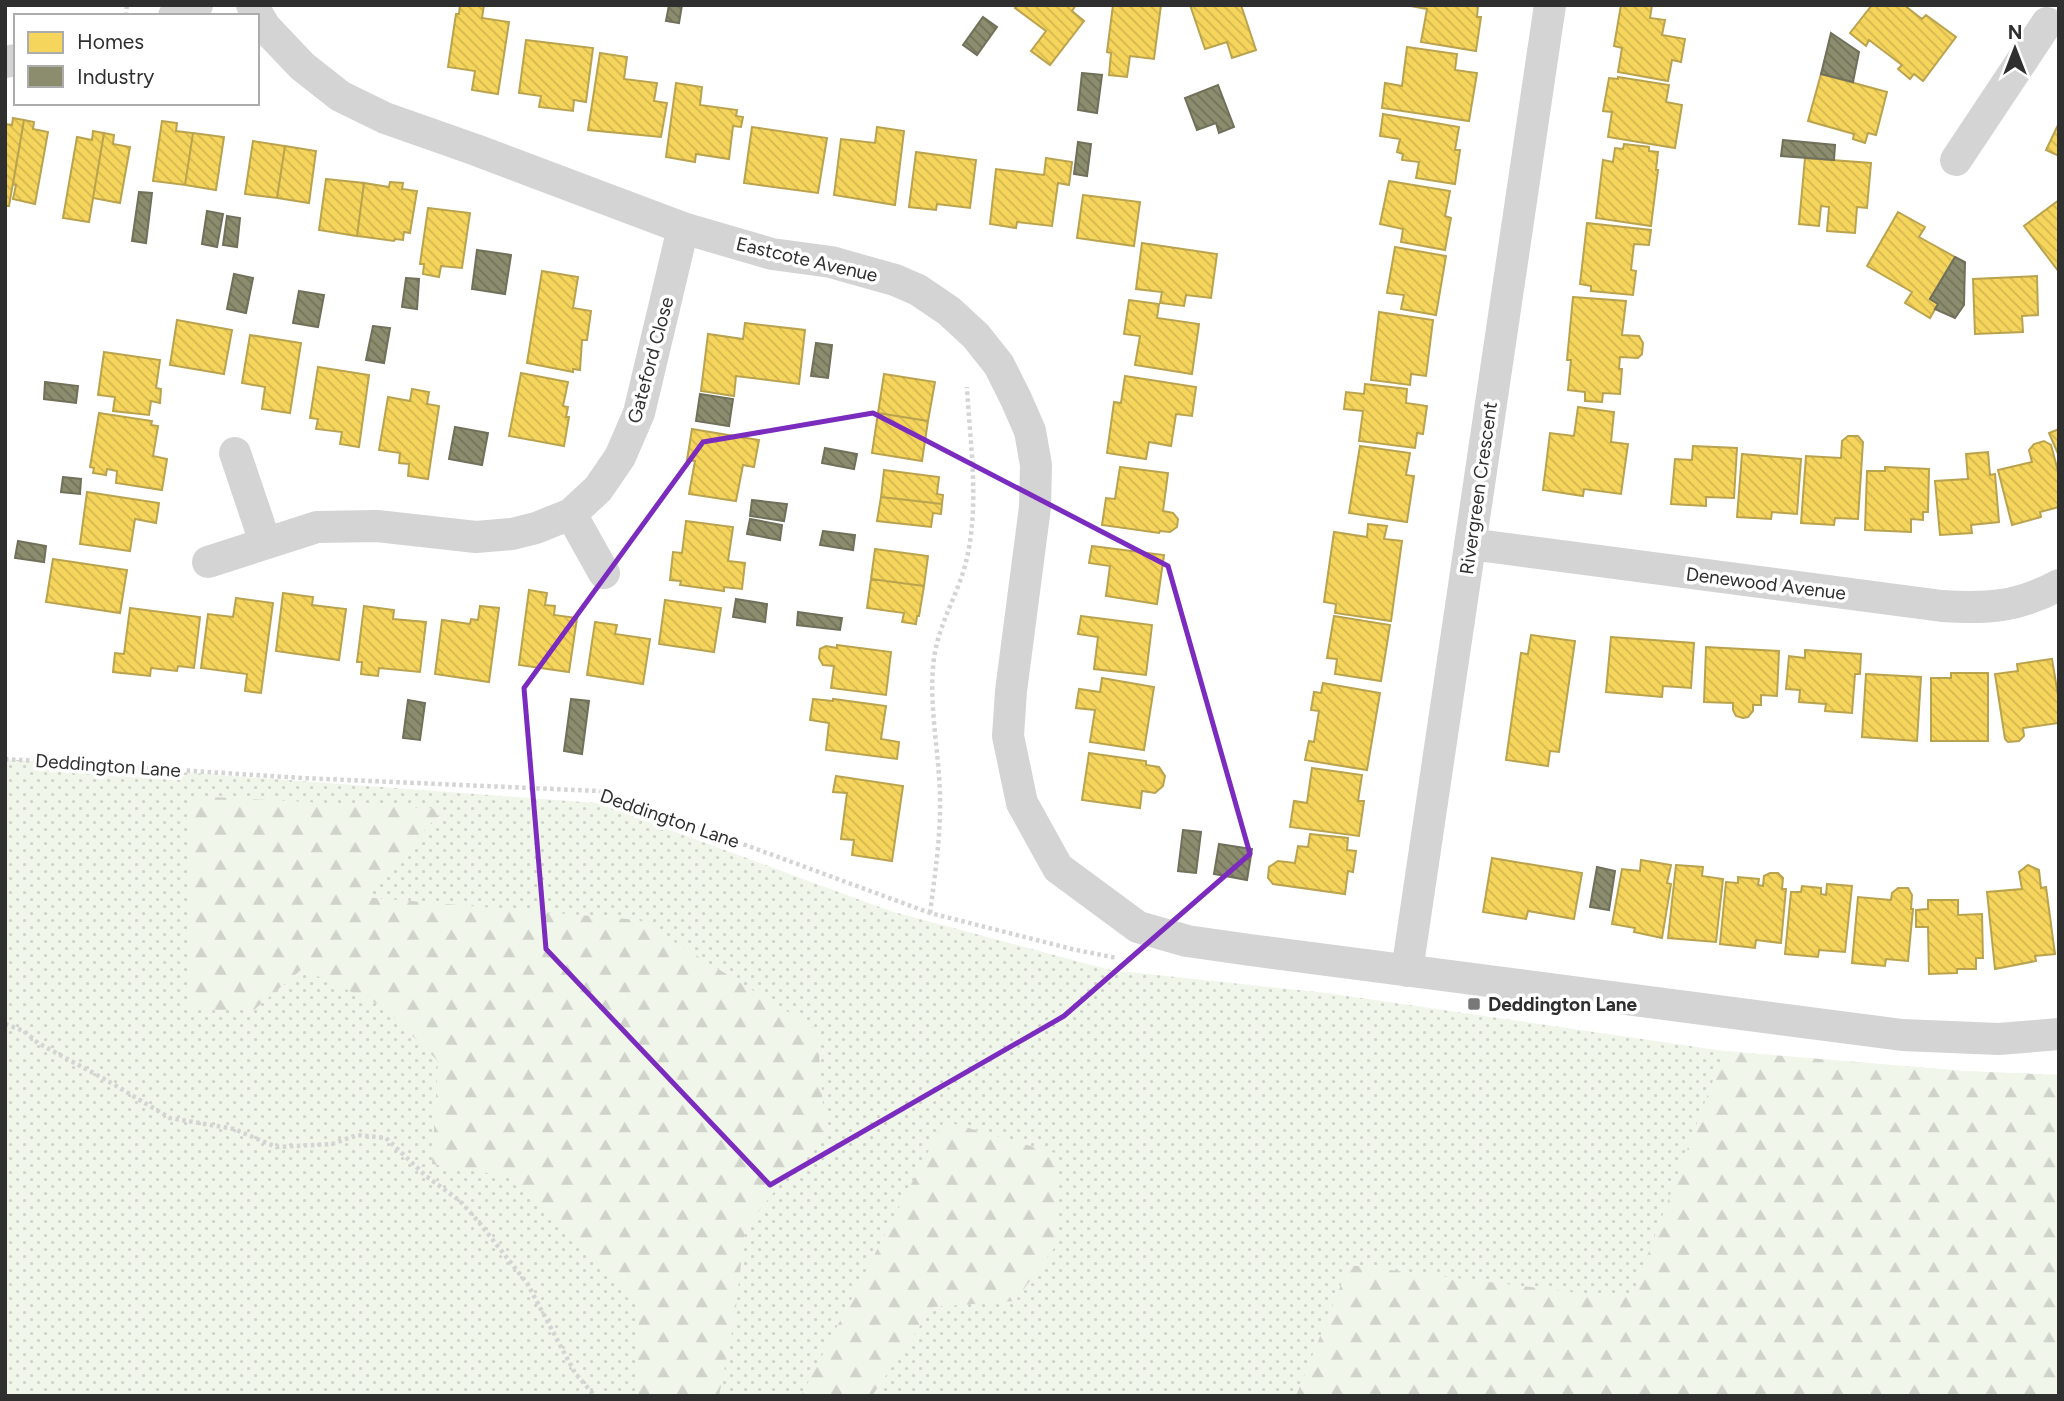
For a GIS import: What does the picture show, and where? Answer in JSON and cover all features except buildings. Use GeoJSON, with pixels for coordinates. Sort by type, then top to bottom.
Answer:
{"type":"FeatureCollection","features":[{"type":"Feature","properties":{"kind":"street"},"geometry":{"type":"LineString","coordinates":[[178,14],[197,5]]}},
{"type":"Feature","properties":{"kind":"street","name":"Rivergreen Crescent"},"geometry":{"type":"LineString","coordinates":[[1407,971],[1550,5]]}},
{"type":"Feature","properties":{"kind":"street","name":"Eastcote Avenue"},"geometry":{"type":"LineString","coordinates":[[259,17],[265,27],[302,66],[340,96],[385,118],[476,149],[684,229],[772,254],[831,261],[895,280],[918,290],[949,311],[976,336],[999,365],[1030,431],[1036,465],[1035,507],[1011,691],[1008,736],[1022,803],[1058,868],[1138,927],[1187,941],[1407,971]]}},
{"type":"Feature","properties":{"kind":"street"},"geometry":{"type":"LineString","coordinates":[[1956,160],[2043,19]]}},
{"type":"Feature","properties":{"kind":"street","name":"Gateford Close"},"geometry":{"type":"LineString","coordinates":[[208,562],[317,527],[377,526],[476,537],[512,534],[571,514],[598,489],[620,457],[639,413],[684,229]]}},
{"type":"Feature","properties":{"kind":"street"},"geometry":{"type":"LineString","coordinates":[[235,453],[265,542]]}},
{"type":"Feature","properties":{"kind":"street"},"geometry":{"type":"LineString","coordinates":[[571,514],[604,573]]}},
{"type":"Feature","properties":{"kind":"street","name":"Denewood Avenue"},"geometry":{"type":"LineString","coordinates":[[1470,544],[1942,606],[1976,608],[2006,605],[2035,598],[2059,585]]}},
{"type":"Feature","properties":{"kind":"street"},"geometry":{"type":"LineString","coordinates":[[1407,971],[1902,1035],[1999,1040],[2059,1034]]}},
{"type":"Feature","properties":{"kind":"path"},"geometry":{"type":"LineString","coordinates":[[930,913],[939,843],[940,795],[934,721],[934,658],[943,622],[966,564],[974,521],[967,385]]}},
{"type":"Feature","properties":{"kind":"path","name":"Deddington Lane"},"geometry":{"type":"LineString","coordinates":[[5,759],[302,778],[599,791],[930,913],[1076,950],[1128,960]]}},
{"type":"Feature","properties":{"kind":"path"},"geometry":{"type":"LineString","coordinates":[[5,1024],[24,1031],[38,1044],[170,1118],[234,1129],[276,1147],[332,1144],[357,1135],[386,1138],[426,1176],[460,1201],[477,1220],[527,1283],[575,1373],[594,1396]]}},
{"type":"Feature","properties":{"kind":"highlighted area"},"geometry":{"type":"Polygon","coordinates":[[[873,413],[1168,566],[1250,854],[1064,1016],[770,1185],[546,949],[524,688],[703,442],[873,413]]]}},
{"type":"Feature","properties":{"kind":"green space"},"geometry":{"type":"Polygon","coordinates":[[[5,759],[597,803],[890,911],[1110,970],[1327,993],[1724,1051],[1963,1071],[2059,1075],[2059,1396],[5,1396],[5,759]]]}},
{"type":"Feature","properties":{"kind":"green space"},"geometry":{"type":"Polygon","coordinates":[[[191,796],[444,809],[363,897],[639,920],[817,1030],[825,1129],[745,1228],[735,1317],[719,1396],[636,1396],[639,1307],[512,1177],[432,1164],[438,1061],[382,1006],[302,969],[254,1010],[189,1010],[191,796]]]}},
{"type":"Feature","properties":{"kind":"green space"},"geometry":{"type":"Polygon","coordinates":[[[1724,1051],[1963,1071],[2059,1075],[2059,1396],[1296,1396],[1349,1265],[1587,1294],[1633,1294],[1724,1051]]]}},
{"type":"Feature","properties":{"kind":"green space"},"geometry":{"type":"Polygon","coordinates":[[[944,1121],[1055,1153],[1055,1247],[1015,1301],[933,1307],[872,1396],[801,1396],[944,1121]]]}},
{"type":"Feature","properties":{"kind":"place","name":"Deddington Lane"},"geometry":{"type":"Point","coordinates":[1474,1004]}}]}
